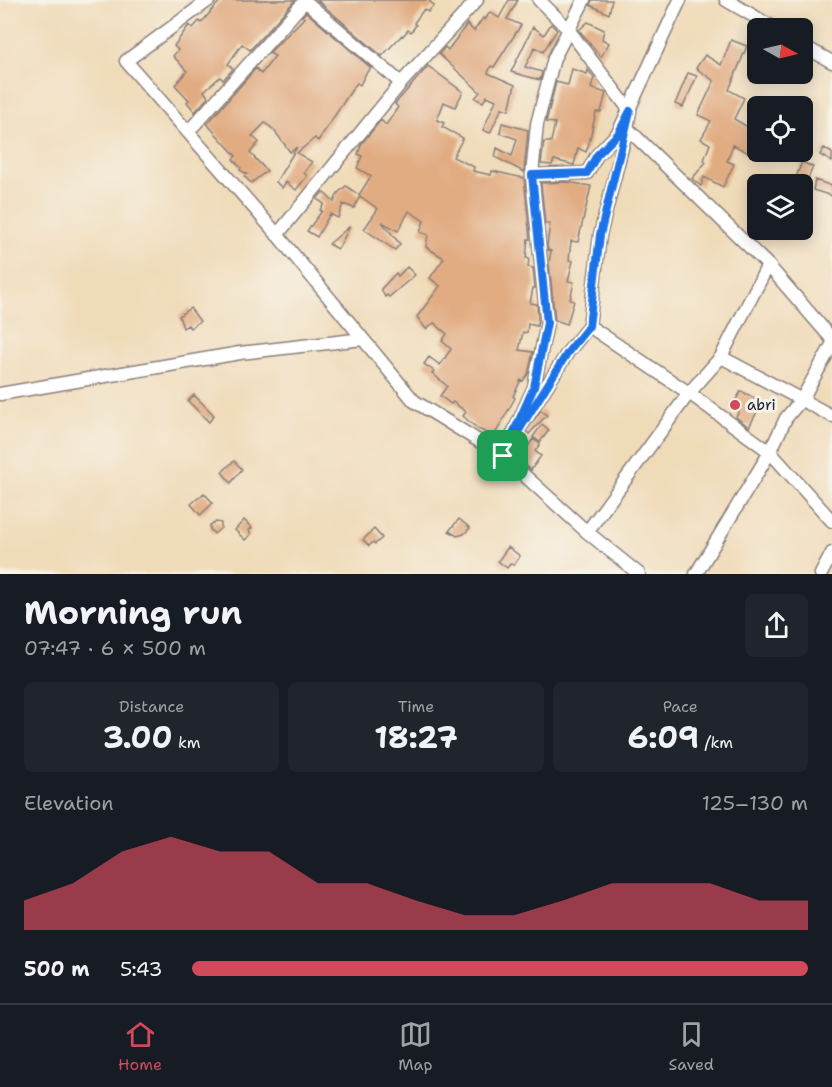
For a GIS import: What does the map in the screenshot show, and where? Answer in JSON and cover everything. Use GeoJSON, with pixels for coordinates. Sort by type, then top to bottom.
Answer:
{"type":"FeatureCollection","features":[{"type":"Feature","properties":{"kind":"street"},"geometry":{"type":"LineString","coordinates":[[209,0],[126,61],[277,235],[414,401],[503,456],[587,532],[639,574]]}},
{"type":"Feature","properties":{"kind":"street"},"geometry":{"type":"LineString","coordinates":[[188,132],[305,0],[402,83]]}},
{"type":"Feature","properties":{"kind":"street"},"geometry":{"type":"LineString","coordinates":[[277,235],[402,83],[477,0]]}},
{"type":"Feature","properties":{"kind":"street"},"geometry":{"type":"LineString","coordinates":[[503,456],[568,352],[589,326],[600,235],[630,111],[568,29],[538,0]]}},
{"type":"Feature","properties":{"kind":"street"},"geometry":{"type":"LineString","coordinates":[[503,456],[534,387],[547,323],[532,175],[537,124],[554,58],[584,0]]}},
{"type":"Feature","properties":{"kind":"street"},"geometry":{"type":"LineString","coordinates":[[532,175],[587,173],[597,155],[618,134],[680,0]]}},
{"type":"Feature","properties":{"kind":"street"},"geometry":{"type":"LineString","coordinates":[[726,0],[757,18]]}},
{"type":"Feature","properties":{"kind":"street"},"geometry":{"type":"LineString","coordinates":[[813,51],[832,62]]}},
{"type":"Feature","properties":{"kind":"street"},"geometry":{"type":"LineString","coordinates":[[627,128],[768,265],[832,339]]}},
{"type":"Feature","properties":{"kind":"street"},"geometry":{"type":"LineString","coordinates":[[587,532],[688,393],[721,357],[768,265]]}},
{"type":"Feature","properties":{"kind":"street"},"geometry":{"type":"LineString","coordinates":[[589,326],[770,452],[832,520]]}},
{"type":"Feature","properties":{"kind":"street"},"geometry":{"type":"LineString","coordinates":[[0,394],[240,353],[363,339]]}},
{"type":"Feature","properties":{"kind":"street"},"geometry":{"type":"LineString","coordinates":[[696,574],[770,452],[786,418],[802,399],[832,345]]}},
{"type":"Feature","properties":{"kind":"street"},"geometry":{"type":"LineString","coordinates":[[721,357],[832,416]]}},
{"type":"Feature","properties":{"kind":"street"},"geometry":{"type":"LineString","coordinates":[[821,574],[832,553]]}},
{"type":"Feature","properties":{"kind":"building"},"geometry":{"type":"Polygon","coordinates":[[[221,0],[295,0],[250,50],[242,44],[228,64],[233,69],[223,80],[220,77],[204,91],[208,97],[195,112],[187,102],[189,100],[175,85],[187,71],[173,56],[178,50],[174,46],[189,25],[193,28],[199,21],[201,23],[221,0]]]}},
{"type":"Feature","properties":{"kind":"building"},"geometry":{"type":"Polygon","coordinates":[[[317,0],[431,0],[430,2],[434,5],[428,12],[424,9],[414,23],[416,25],[411,32],[408,30],[382,56],[317,0]]]}},
{"type":"Feature","properties":{"kind":"building"},"geometry":{"type":"Polygon","coordinates":[[[509,0],[518,0],[507,19],[521,25],[488,73],[515,85],[509,110],[502,108],[490,133],[483,130],[496,100],[487,96],[483,102],[475,98],[480,92],[439,54],[445,47],[448,50],[467,24],[474,31],[490,12],[499,18],[509,0]]]}},
{"type":"Feature","properties":{"kind":"building"},"geometry":{"type":"Polygon","coordinates":[[[592,0],[612,0],[609,14],[590,5],[592,0]]]}},
{"type":"Feature","properties":{"kind":"building"},"geometry":{"type":"Polygon","coordinates":[[[306,12],[371,68],[360,85],[357,83],[351,91],[318,141],[315,138],[297,153],[312,162],[304,173],[307,176],[296,190],[286,182],[282,188],[276,182],[297,147],[290,152],[274,130],[265,123],[252,136],[259,142],[250,153],[267,171],[251,183],[244,176],[247,174],[240,170],[241,168],[233,159],[236,156],[207,124],[256,68],[261,74],[275,56],[269,53],[304,18],[302,16],[306,12]]]}},
{"type":"Feature","properties":{"kind":"building"},"geometry":{"type":"Polygon","coordinates":[[[588,22],[604,30],[602,39],[609,43],[601,57],[579,30],[588,22]]]}},
{"type":"Feature","properties":{"kind":"building"},"geometry":{"type":"Polygon","coordinates":[[[551,24],[557,30],[543,52],[535,47],[525,67],[542,72],[540,80],[511,72],[533,27],[544,35],[551,24]]]}},
{"type":"Feature","properties":{"kind":"building"},"geometry":{"type":"Polygon","coordinates":[[[731,40],[747,46],[729,90],[744,98],[734,119],[747,127],[747,152],[733,145],[727,161],[734,164],[723,187],[704,177],[701,186],[692,179],[706,162],[704,160],[710,144],[701,139],[711,121],[698,115],[714,81],[696,68],[705,55],[721,65],[731,40]]]}},
{"type":"Feature","properties":{"kind":"building"},"geometry":{"type":"Polygon","coordinates":[[[428,66],[463,92],[455,107],[444,102],[437,120],[444,123],[442,127],[463,138],[453,157],[474,167],[473,171],[491,175],[492,171],[524,178],[530,239],[528,239],[526,258],[529,258],[528,267],[533,268],[535,288],[533,288],[530,303],[537,304],[538,320],[537,326],[528,324],[527,333],[523,332],[519,350],[533,352],[528,374],[523,381],[521,380],[513,396],[515,398],[494,436],[478,429],[463,416],[466,412],[440,396],[447,386],[432,373],[434,371],[424,364],[429,357],[440,365],[451,349],[442,341],[447,334],[434,323],[426,329],[417,317],[440,286],[430,278],[444,258],[426,247],[428,235],[420,232],[424,221],[409,211],[398,231],[382,222],[400,244],[395,250],[364,229],[378,209],[360,196],[354,208],[343,204],[338,218],[330,214],[317,237],[307,231],[322,211],[320,210],[324,204],[317,199],[323,192],[334,202],[338,193],[346,186],[359,195],[371,176],[357,168],[362,156],[358,154],[362,143],[381,120],[386,125],[398,107],[395,104],[428,66]]]}},
{"type":"Feature","properties":{"kind":"building"},"geometry":{"type":"Polygon","coordinates":[[[572,69],[587,74],[588,70],[594,78],[591,88],[606,93],[601,112],[596,112],[586,152],[578,148],[574,165],[554,160],[552,165],[541,164],[544,142],[551,142],[555,123],[546,122],[556,82],[568,85],[572,69]]]}},
{"type":"Feature","properties":{"kind":"building"},"geometry":{"type":"Polygon","coordinates":[[[688,73],[697,76],[683,107],[675,104],[688,73]]]}},
{"type":"Feature","properties":{"kind":"building"},"geometry":{"type":"Polygon","coordinates":[[[502,123],[528,130],[524,172],[495,157],[497,148],[512,156],[517,139],[500,133],[502,123]]]}},
{"type":"Feature","properties":{"kind":"building"},"geometry":{"type":"Polygon","coordinates":[[[824,148],[832,153],[832,162],[820,155],[824,148]]]}},
{"type":"Feature","properties":{"kind":"building"},"geometry":{"type":"Polygon","coordinates":[[[802,162],[813,167],[810,174],[797,174],[802,162]]]}},
{"type":"Feature","properties":{"kind":"building"},"geometry":{"type":"Polygon","coordinates":[[[815,180],[832,186],[832,196],[813,190],[815,180]]]}},
{"type":"Feature","properties":{"kind":"building"},"geometry":{"type":"Polygon","coordinates":[[[567,182],[591,186],[578,242],[571,241],[569,260],[573,261],[568,281],[574,282],[570,300],[574,301],[567,324],[555,320],[549,263],[551,251],[547,246],[550,224],[545,224],[541,183],[567,182]]]}},
{"type":"Feature","properties":{"kind":"building"},"geometry":{"type":"Polygon","coordinates":[[[350,226],[338,249],[329,244],[350,226]]]}},
{"type":"Feature","properties":{"kind":"building"},"geometry":{"type":"Polygon","coordinates":[[[407,267],[415,275],[389,297],[387,295],[385,297],[381,289],[396,273],[398,276],[407,267]]]}},
{"type":"Feature","properties":{"kind":"building"},"geometry":{"type":"Polygon","coordinates":[[[190,308],[200,321],[190,328],[188,325],[183,328],[179,316],[190,308]]]}},
{"type":"Feature","properties":{"kind":"building"},"geometry":{"type":"Polygon","coordinates":[[[741,391],[762,402],[749,427],[736,417],[739,411],[732,407],[741,391]]]}},
{"type":"Feature","properties":{"kind":"building"},"geometry":{"type":"Polygon","coordinates":[[[194,395],[214,415],[209,422],[188,401],[194,395]]]}},
{"type":"Feature","properties":{"kind":"building"},"geometry":{"type":"Polygon","coordinates":[[[541,410],[547,415],[529,434],[526,431],[541,410]]]}},
{"type":"Feature","properties":{"kind":"building"},"geometry":{"type":"Polygon","coordinates":[[[542,424],[549,430],[540,442],[533,437],[542,424]]]}},
{"type":"Feature","properties":{"kind":"building"},"geometry":{"type":"Polygon","coordinates":[[[533,439],[540,444],[535,451],[541,456],[531,470],[519,459],[533,439]]]}},
{"type":"Feature","properties":{"kind":"building"},"geometry":{"type":"Polygon","coordinates":[[[234,461],[242,469],[231,483],[222,472],[234,461]]]}},
{"type":"Feature","properties":{"kind":"building"},"geometry":{"type":"Polygon","coordinates":[[[204,493],[213,503],[200,515],[191,504],[204,493]]]}},
{"type":"Feature","properties":{"kind":"building"},"geometry":{"type":"Polygon","coordinates":[[[459,519],[470,528],[464,534],[457,536],[449,531],[459,519]]]}},
{"type":"Feature","properties":{"kind":"building"},"geometry":{"type":"Polygon","coordinates":[[[244,520],[252,528],[249,530],[251,534],[245,540],[235,530],[244,520]]]}},
{"type":"Feature","properties":{"kind":"building"},"geometry":{"type":"Polygon","coordinates":[[[216,522],[221,523],[221,528],[214,534],[210,525],[216,522]]]}},
{"type":"Feature","properties":{"kind":"building"},"geometry":{"type":"Polygon","coordinates":[[[374,529],[382,538],[369,546],[363,540],[374,529]]]}},
{"type":"Feature","properties":{"kind":"building"},"geometry":{"type":"Polygon","coordinates":[[[508,547],[520,556],[514,565],[510,564],[507,568],[498,561],[508,547]]]}},
{"type":"Feature","properties":{"kind":"place","name":"abri"},"geometry":{"type":"Point","coordinates":[735,405]}},
{"type":"Feature","properties":{"kind":"route"},"geometry":{"type":"LineString","coordinates":[[630,111],[600,235],[589,326],[568,352],[503,456],[534,387],[547,323],[532,175],[587,173],[597,155],[618,134],[630,111]]}}]}
